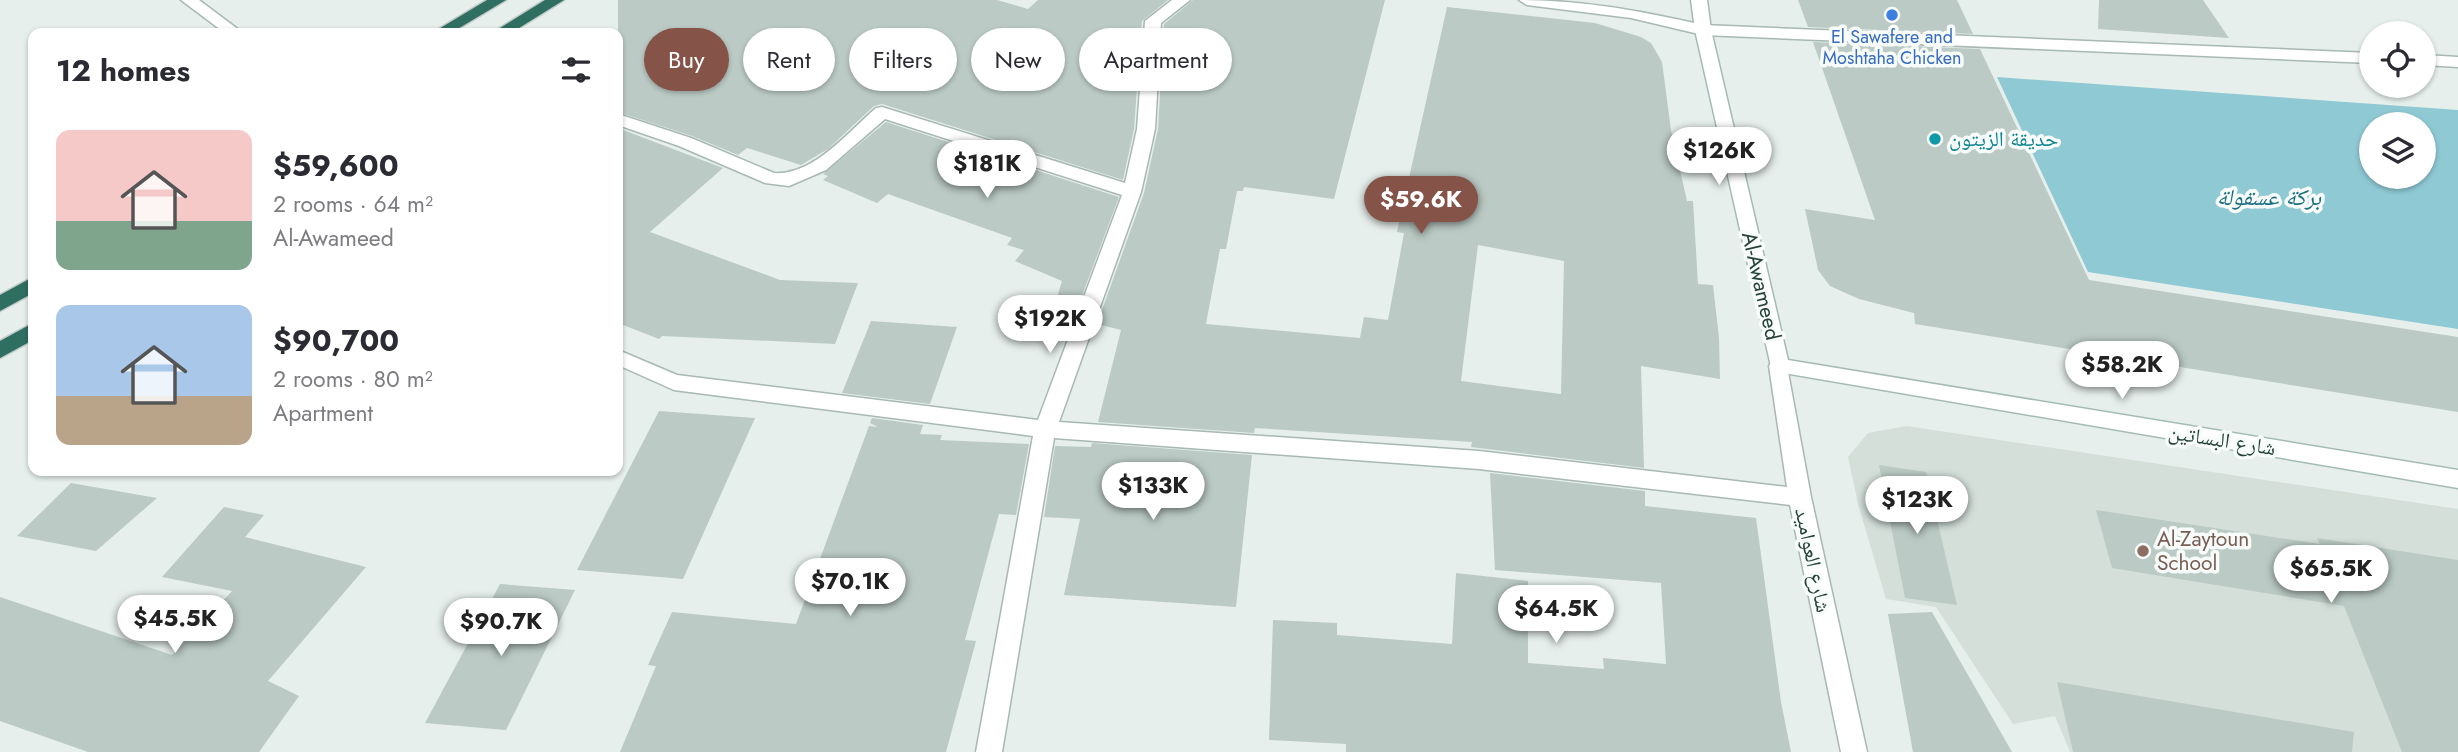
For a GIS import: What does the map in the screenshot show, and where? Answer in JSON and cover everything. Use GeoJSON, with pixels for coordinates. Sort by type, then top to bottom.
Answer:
{"type":"FeatureCollection","features":[{"type":"Feature","properties":{"kind":"highway"},"geometry":{"type":"LineString","coordinates":[[449,28],[498,0]]}},
{"type":"Feature","properties":{"kind":"highway"},"geometry":{"type":"LineString","coordinates":[[508,28],[556,0]]}},
{"type":"Feature","properties":{"kind":"highway"},"geometry":{"type":"LineString","coordinates":[[0,304],[28,287]]}},
{"type":"Feature","properties":{"kind":"highway"},"geometry":{"type":"LineString","coordinates":[[0,351],[28,333]]}},
{"type":"Feature","properties":{"kind":"street"},"geometry":{"type":"LineString","coordinates":[[189,0],[227,28]]}},
{"type":"Feature","properties":{"kind":"street"},"geometry":{"type":"LineString","coordinates":[[989,752],[1045,429],[1132,192],[1146,129],[1153,21],[1182,0]]}},
{"type":"Feature","properties":{"kind":"street"},"geometry":{"type":"LineString","coordinates":[[1527,0],[1631,13],[1703,30],[2359,57]]}},
{"type":"Feature","properties":{"kind":"street","name":"Al-Awameed"},"geometry":{"type":"LineString","coordinates":[[1699,0],[1703,30],[1779,366]]}},
{"type":"Feature","properties":{"kind":"street"},"geometry":{"type":"LineString","coordinates":[[2436,61],[2458,62]]}},
{"type":"Feature","properties":{"kind":"street"},"geometry":{"type":"LineString","coordinates":[[623,121],[685,142],[771,179],[789,180],[820,166],[882,112],[1132,192]]}},
{"type":"Feature","properties":{"kind":"street"},"geometry":{"type":"LineString","coordinates":[[623,359],[674,382],[1045,429],[1479,460],[1800,497]]}},
{"type":"Feature","properties":{"kind":"street","name":"شارع البساتين"},"geometry":{"type":"LineString","coordinates":[[1779,366],[2458,479]]}},
{"type":"Feature","properties":{"kind":"street","name":"شارع العواميد"},"geometry":{"type":"LineString","coordinates":[[1779,366],[1800,497],[1854,752]]}},
{"type":"Feature","properties":{"kind":"shaded area","name":"Al-Zaytoun School"},"geometry":{"type":"Polygon","coordinates":[[[1907,426],[2458,509],[2458,752],[2070,752],[2055,716],[2013,724],[1936,607],[1886,599],[1858,504],[1848,457],[1868,433],[1907,426]]]}},
{"type":"Feature","properties":{"kind":"water","name":"بركة عسقولة"},"geometry":{"type":"Polygon","coordinates":[[[1997,77],[2458,110],[2458,329],[2088,272],[1997,77]]]}},
{"type":"Feature","properties":{"kind":"building"},"geometry":{"type":"Polygon","coordinates":[[[618,0],[997,0],[1028,9],[1038,0],[1168,0],[1142,21],[1141,28],[1079,28],[1079,91],[1137,91],[1134,129],[1123,180],[882,104],[874,106],[828,149],[801,165],[747,148],[738,155],[692,136],[623,114],[623,28],[618,28],[618,0]]]}},
{"type":"Feature","properties":{"kind":"building"},"geometry":{"type":"Polygon","coordinates":[[[1193,0],[1385,0],[1334,199],[1244,187],[1243,191],[1237,191],[1226,249],[1220,249],[1206,324],[1360,338],[1364,317],[1388,320],[1404,233],[1397,232],[1447,7],[1595,23],[1641,37],[1651,43],[1662,62],[1671,130],[1687,201],[1693,201],[1698,284],[1713,285],[1720,379],[1641,366],[1644,468],[1471,447],[1472,442],[1255,428],[1254,433],[1098,422],[1121,330],[1097,324],[1144,193],[1158,129],[1160,91],[1232,91],[1232,28],[1164,28],[1164,24],[1193,0]],[[1478,245],[1461,381],[1561,394],[1564,261],[1478,245]]]}},
{"type":"Feature","properties":{"kind":"building"},"geometry":{"type":"Polygon","coordinates":[[[1798,0],[1957,0],[1973,34],[1808,27],[1798,0]]]}},
{"type":"Feature","properties":{"kind":"building"},"geometry":{"type":"Polygon","coordinates":[[[2099,0],[2203,0],[2229,38],[2098,29],[2099,0]]]}},
{"type":"Feature","properties":{"kind":"building"},"geometry":{"type":"Polygon","coordinates":[[[1813,42],[1980,49],[2089,280],[2458,337],[2458,412],[1915,324],[1914,313],[1859,299],[1830,286],[1818,270],[1805,209],[1875,220],[1813,42]]]}},
{"type":"Feature","properties":{"kind":"building"},"geometry":{"type":"Polygon","coordinates":[[[886,122],[1119,197],[1074,317],[1053,311],[1062,281],[1015,261],[1024,250],[1007,245],[1012,238],[888,194],[877,203],[823,180],[828,176],[823,174],[886,122]]]}},
{"type":"Feature","properties":{"kind":"building"},"geometry":{"type":"Polygon","coordinates":[[[623,130],[723,168],[650,232],[780,280],[858,283],[835,344],[662,336],[659,339],[623,325],[623,130]]]}},
{"type":"Feature","properties":{"kind":"building"},"geometry":{"type":"Polygon","coordinates":[[[871,321],[957,327],[930,404],[842,393],[871,321]]]}},
{"type":"Feature","properties":{"kind":"building"},"geometry":{"type":"Polygon","coordinates":[[[659,411],[755,418],[683,579],[577,570],[659,411]]]}},
{"type":"Feature","properties":{"kind":"building"},"geometry":{"type":"Polygon","coordinates":[[[872,418],[923,425],[920,434],[942,435],[940,440],[1029,444],[1016,515],[999,514],[965,640],[976,641],[946,752],[620,752],[656,666],[648,665],[672,612],[796,624],[869,426],[878,427],[870,423],[872,418]]]}},
{"type":"Feature","properties":{"kind":"building"},"geometry":{"type":"Polygon","coordinates":[[[1092,443],[1252,455],[1236,607],[1064,595],[1080,519],[1044,517],[1055,446],[1091,447],[1092,443]]]}},
{"type":"Feature","properties":{"kind":"building"},"geometry":{"type":"Polygon","coordinates":[[[1879,465],[1926,472],[1957,605],[1905,598],[1879,465]]]}},
{"type":"Feature","properties":{"kind":"building"},"geometry":{"type":"Polygon","coordinates":[[[1490,473],[1645,491],[1645,506],[1756,518],[1781,702],[1791,752],[1346,752],[1346,744],[1269,740],[1273,620],[1337,623],[1337,635],[1452,644],[1456,573],[1528,581],[1528,663],[1604,669],[1603,658],[1666,664],[1661,583],[1495,570],[1490,473]]]}},
{"type":"Feature","properties":{"kind":"building"},"geometry":{"type":"Polygon","coordinates":[[[71,483],[157,498],[96,551],[17,536],[71,483]]]}},
{"type":"Feature","properties":{"kind":"building"},"geometry":{"type":"Polygon","coordinates":[[[224,507],[264,515],[245,537],[366,567],[268,681],[299,696],[259,752],[88,752],[0,721],[0,597],[172,655],[232,591],[162,577],[224,507]]]}},
{"type":"Feature","properties":{"kind":"building"},"geometry":{"type":"Polygon","coordinates":[[[2096,510],[2320,544],[2317,538],[2458,560],[2458,752],[2402,752],[2344,606],[2112,568],[2096,510]]]}},
{"type":"Feature","properties":{"kind":"building"},"geometry":{"type":"Polygon","coordinates":[[[500,584],[575,590],[506,730],[425,723],[500,584]]]}},
{"type":"Feature","properties":{"kind":"building"},"geometry":{"type":"Polygon","coordinates":[[[1932,612],[2012,752],[1913,752],[1888,614],[1932,612]]]}},
{"type":"Feature","properties":{"kind":"building"},"geometry":{"type":"Polygon","coordinates":[[[2057,682],[2354,732],[2352,752],[2073,752],[2057,682]]]}},
{"type":"Feature","properties":{"kind":"place","name":"El Sawafere and Moshtaha Chicken"},"geometry":{"type":"Point","coordinates":[1892,15]}},
{"type":"Feature","properties":{"kind":"place","name":"حديقة الزيتون"},"geometry":{"type":"Point","coordinates":[1935,139]}},
{"type":"Feature","properties":{"kind":"place","name":"Al-Zaytoun School"},"geometry":{"type":"Point","coordinates":[2143,551]}}]}
